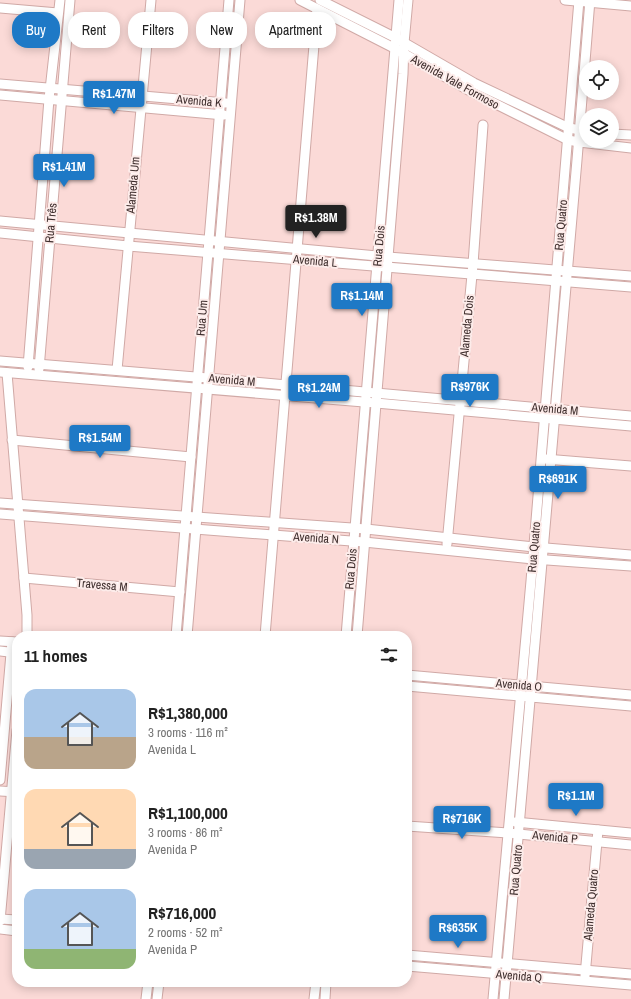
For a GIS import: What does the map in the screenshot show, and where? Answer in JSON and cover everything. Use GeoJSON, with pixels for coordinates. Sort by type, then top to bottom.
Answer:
{"type":"FeatureCollection","features":[{"type":"Feature","properties":{"kind":"street","name":"Rua Três"},"geometry":{"type":"LineString","coordinates":[[58,12],[60,0]]}},
{"type":"Feature","properties":{"kind":"street","name":"Rua Três"},"geometry":{"type":"LineString","coordinates":[[38,375],[70,0]]}},
{"type":"Feature","properties":{"kind":"street","name":"Alameda Um"},"geometry":{"type":"LineString","coordinates":[[117,370],[151,0]]}},
{"type":"Feature","properties":{"kind":"street","name":"Rua Um"},"geometry":{"type":"LineString","coordinates":[[176,631],[229,0]]}},
{"type":"Feature","properties":{"kind":"street","name":"Rua Um"},"geometry":{"type":"LineString","coordinates":[[187,631],[240,0]]}},
{"type":"Feature","properties":{"kind":"street","name":"Avenida Vale Formoso"},"geometry":{"type":"LineString","coordinates":[[300,0],[319,4],[400,40],[474,82],[569,128]]}},
{"type":"Feature","properties":{"kind":"street","name":"Rua Dois"},"geometry":{"type":"LineString","coordinates":[[356,631],[404,74],[404,53],[400,40],[399,0]]}},
{"type":"Feature","properties":{"kind":"street","name":"Rua Dois"},"geometry":{"type":"LineString","coordinates":[[346,631],[395,48],[400,40],[408,0]]}},
{"type":"Feature","properties":{"kind":"street"},"geometry":{"type":"LineString","coordinates":[[565,0],[590,1],[631,6]]}},
{"type":"Feature","properties":{"kind":"street","name":"Rua Quatro"},"geometry":{"type":"LineString","coordinates":[[493,999],[533,559],[579,1]]}},
{"type":"Feature","properties":{"kind":"street","name":"Rua Quatro"},"geometry":{"type":"LineString","coordinates":[[584,108],[590,1]]}},
{"type":"Feature","properties":{"kind":"street"},"geometry":{"type":"LineString","coordinates":[[265,631],[296,259],[319,4]]}},
{"type":"Feature","properties":{"kind":"street","name":"Avenida Vale Formoso"},"geometry":{"type":"LineString","coordinates":[[319,4],[470,91],[568,140]]}},
{"type":"Feature","properties":{"kind":"street"},"geometry":{"type":"LineString","coordinates":[[0,8],[46,12]]}},
{"type":"Feature","properties":{"kind":"street","name":"Rua Três"},"geometry":{"type":"LineString","coordinates":[[27,374],[54,48]]}},
{"type":"Feature","properties":{"kind":"street","name":"Avenida K"},"geometry":{"type":"LineString","coordinates":[[0,84],[231,103]]}},
{"type":"Feature","properties":{"kind":"street","name":"Avenida K"},"geometry":{"type":"LineString","coordinates":[[0,95],[230,116]]}},
{"type":"Feature","properties":{"kind":"street","name":"Alameda Dois"},"geometry":{"type":"LineString","coordinates":[[447,550],[484,125]]}},
{"type":"Feature","properties":{"kind":"street"},"geometry":{"type":"LineString","coordinates":[[569,128],[579,130]]}},
{"type":"Feature","properties":{"kind":"street"},"geometry":{"type":"LineString","coordinates":[[619,134],[631,135]]}},
{"type":"Feature","properties":{"kind":"street"},"geometry":{"type":"LineString","coordinates":[[568,140],[579,142]]}},
{"type":"Feature","properties":{"kind":"street","name":"Rua Quatro"},"geometry":{"type":"LineString","coordinates":[[504,999],[579,142]]}},
{"type":"Feature","properties":{"kind":"street"},"geometry":{"type":"LineString","coordinates":[[619,147],[631,148]]}},
{"type":"Feature","properties":{"kind":"street","name":"Avenida L"},"geometry":{"type":"LineString","coordinates":[[0,221],[388,257],[631,276]]}},
{"type":"Feature","properties":{"kind":"street","name":"Avenida L"},"geometry":{"type":"LineString","coordinates":[[0,233],[128,246],[388,266],[566,283],[631,287]]}},
{"type":"Feature","properties":{"kind":"street","name":"Avenida M"},"geometry":{"type":"LineString","coordinates":[[0,361],[39,363],[631,416]]}},
{"type":"Feature","properties":{"kind":"street"},"geometry":{"type":"LineString","coordinates":[[4,373],[19,515],[27,631]]}},
{"type":"Feature","properties":{"kind":"street","name":"Avenida M"},"geometry":{"type":"LineString","coordinates":[[4,373],[366,402],[631,426]]}},
{"type":"Feature","properties":{"kind":"street"},"geometry":{"type":"LineString","coordinates":[[12,440],[191,457]]}},
{"type":"Feature","properties":{"kind":"street"},"geometry":{"type":"LineString","coordinates":[[541,459],[631,466]]}},
{"type":"Feature","properties":{"kind":"street","name":"Avenida N"},"geometry":{"type":"LineString","coordinates":[[0,503],[366,529],[534,547],[631,555]]}},
{"type":"Feature","properties":{"kind":"street","name":"Avenida N"},"geometry":{"type":"LineString","coordinates":[[0,514],[354,541],[533,559],[631,566]]}},
{"type":"Feature","properties":{"kind":"street","name":"Travessa M"},"geometry":{"type":"LineString","coordinates":[[24,578],[180,592]]}},
{"type":"Feature","properties":{"kind":"street"},"geometry":{"type":"LineString","coordinates":[[0,641],[12,642]]}},
{"type":"Feature","properties":{"kind":"street"},"geometry":{"type":"LineString","coordinates":[[0,652],[12,653]]}},
{"type":"Feature","properties":{"kind":"street"},"geometry":{"type":"LineString","coordinates":[[12,671],[0,779],[12,780]]}},
{"type":"Feature","properties":{"kind":"street","name":"Avenida O"},"geometry":{"type":"LineString","coordinates":[[412,675],[631,695]]}},
{"type":"Feature","properties":{"kind":"street","name":"Avenida O"},"geometry":{"type":"LineString","coordinates":[[412,686],[631,706]]}},
{"type":"Feature","properties":{"kind":"street"},"geometry":{"type":"LineString","coordinates":[[0,791],[12,791]]}},
{"type":"Feature","properties":{"kind":"street"},"geometry":{"type":"LineString","coordinates":[[12,809],[0,920],[12,920]]}},
{"type":"Feature","properties":{"kind":"street","name":"Avenida P"},"geometry":{"type":"LineString","coordinates":[[509,822],[631,833]]}},
{"type":"Feature","properties":{"kind":"street","name":"Avenida P"},"geometry":{"type":"LineString","coordinates":[[412,826],[631,844]]}},
{"type":"Feature","properties":{"kind":"street","name":"Alameda Quatro"},"geometry":{"type":"LineString","coordinates":[[584,981],[598,830]]}},
{"type":"Feature","properties":{"kind":"street"},"geometry":{"type":"LineString","coordinates":[[0,929],[12,930]]}},
{"type":"Feature","properties":{"kind":"street","name":"Avenida Q"},"geometry":{"type":"LineString","coordinates":[[412,955],[631,974]]}},
{"type":"Feature","properties":{"kind":"street","name":"Avenida Q"},"geometry":{"type":"LineString","coordinates":[[412,966],[631,985]]}},
{"type":"Feature","properties":{"kind":"street"},"geometry":{"type":"LineString","coordinates":[[146,999],[147,987]]}},
{"type":"Feature","properties":{"kind":"street"},"geometry":{"type":"LineString","coordinates":[[157,999],[158,987]]}},
{"type":"Feature","properties":{"kind":"street"},"geometry":{"type":"LineString","coordinates":[[314,999],[315,987]]}},
{"type":"Feature","properties":{"kind":"street"},"geometry":{"type":"LineString","coordinates":[[325,999],[326,987]]}}]}
